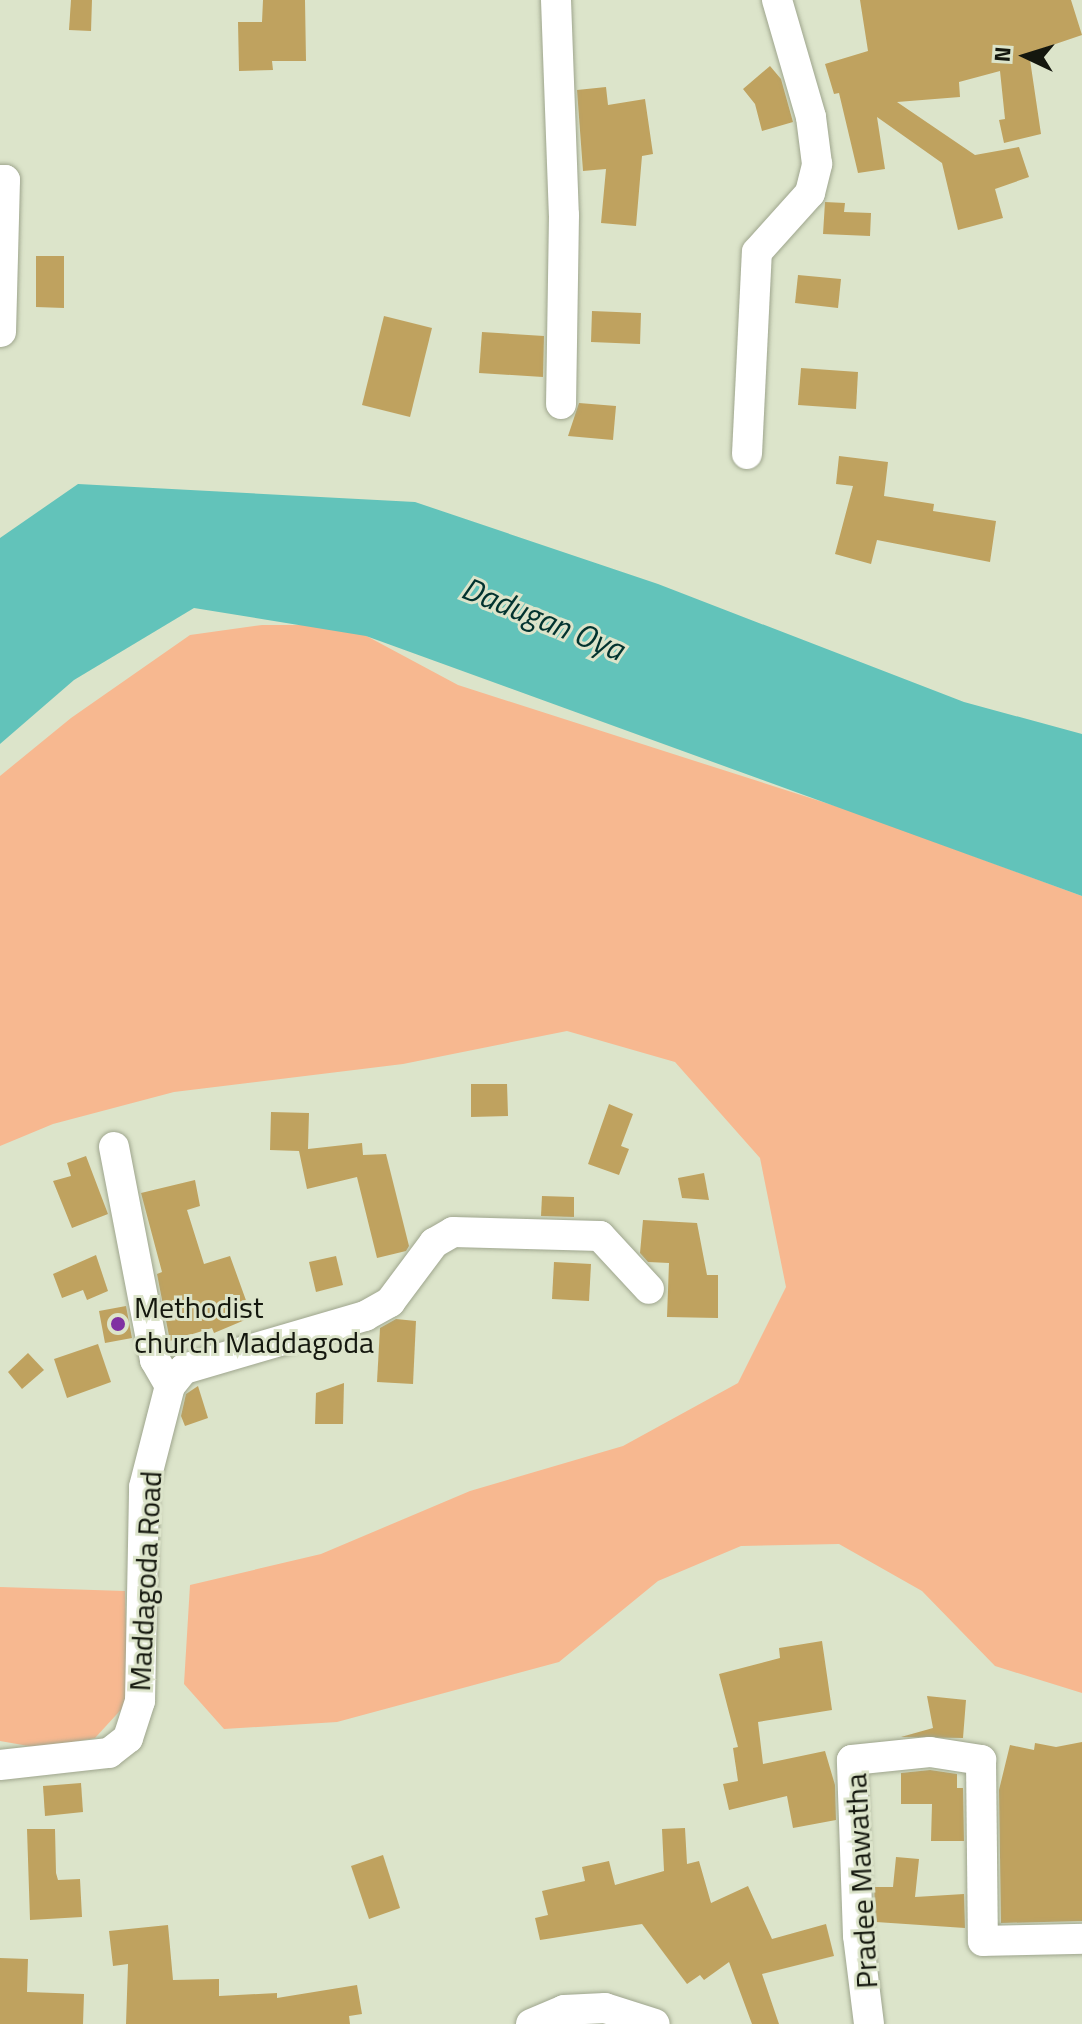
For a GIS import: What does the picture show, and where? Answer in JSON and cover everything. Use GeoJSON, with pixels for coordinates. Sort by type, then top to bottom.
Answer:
{"type":"FeatureCollection","features":[{"type":"Feature","properties":{"kind":"street"},"geometry":{"type":"LineString","coordinates":[[556,0],[564,215],[561,404]]}},
{"type":"Feature","properties":{"kind":"street"},"geometry":{"type":"LineString","coordinates":[[747,454],[757,252],[810,193],[817,164],[811,117],[777,0]]}},
{"type":"Feature","properties":{"kind":"street"},"geometry":{"type":"LineString","coordinates":[[0,180],[5,180],[1,332]]}},
{"type":"Feature","properties":{"kind":"street"},"geometry":{"type":"LineString","coordinates":[[114,1147],[155,1360],[170,1386],[184,1369],[365,1316],[390,1302],[434,1243],[453,1232],[600,1236],[649,1289]]}},
{"type":"Feature","properties":{"kind":"street","name":"Maddagoda Road"},"geometry":{"type":"LineString","coordinates":[[0,1765],[109,1753],[128,1738],[140,1701],[144,1487],[170,1386]]}},
{"type":"Feature","properties":{"kind":"street","name":"Pradee Mawatha"},"geometry":{"type":"LineString","coordinates":[[869,2024],[858,1936],[852,1760],[930,1752],[981,1760],[983,1941],[1082,1939]]}},
{"type":"Feature","properties":{"kind":"street"},"geometry":{"type":"LineString","coordinates":[[531,2024],[564,2010],[605,2008],[655,2024]]}},
{"type":"Feature","properties":{"kind":"shaded area"},"geometry":{"type":"Polygon","coordinates":[[[262,625],[346,625],[458,685],[851,811],[1082,896],[1082,1693],[995,1666],[922,1591],[839,1544],[741,1546],[658,1581],[559,1662],[337,1722],[224,1729],[184,1684],[190,1585],[321,1554],[470,1491],[623,1446],[738,1383],[786,1287],[760,1158],[675,1062],[567,1031],[403,1064],[174,1092],[53,1124],[0,1146],[0,776],[71,718],[190,635],[262,625]]]}},
{"type":"Feature","properties":{"kind":"shaded area"},"geometry":{"type":"Polygon","coordinates":[[[0,1587],[125,1591],[128,1702],[95,1738],[40,1748],[0,1741],[0,1587]]]}},
{"type":"Feature","properties":{"kind":"water","name":"Dadugan Oya"},"geometry":{"type":"Polygon","coordinates":[[[78,484],[415,502],[658,584],[964,702],[1082,734],[1082,896],[366,636],[194,608],[74,680],[0,744],[0,538],[78,484]]]}},
{"type":"Feature","properties":{"kind":"building"},"geometry":{"type":"Polygon","coordinates":[[[71,0],[92,0],[91,31],[69,30],[71,0]]]}},
{"type":"Feature","properties":{"kind":"building"},"geometry":{"type":"Polygon","coordinates":[[[263,0],[305,0],[306,61],[272,61],[273,70],[239,71],[238,22],[262,22],[263,0]]]}},
{"type":"Feature","properties":{"kind":"building"},"geometry":{"type":"Polygon","coordinates":[[[860,0],[1071,0],[1082,35],[1029,53],[1041,134],[1004,143],[999,120],[1005,119],[1000,71],[959,82],[960,97],[897,102],[975,155],[1019,147],[1029,177],[995,189],[1003,218],[958,230],[942,163],[877,117],[885,169],[858,173],[839,93],[834,94],[825,64],[868,51],[860,0]]]}},
{"type":"Feature","properties":{"kind":"building"},"geometry":{"type":"Polygon","coordinates":[[[770,66],[781,79],[793,122],[762,131],[755,104],[743,89],[770,66]]]}},
{"type":"Feature","properties":{"kind":"building"},"geometry":{"type":"Polygon","coordinates":[[[606,87],[608,105],[645,99],[653,154],[642,156],[636,226],[601,223],[606,169],[583,171],[577,90],[606,87]]]}},
{"type":"Feature","properties":{"kind":"building"},"geometry":{"type":"Polygon","coordinates":[[[825,202],[845,203],[844,212],[871,213],[870,236],[823,234],[825,202]]]}},
{"type":"Feature","properties":{"kind":"building"},"geometry":{"type":"Polygon","coordinates":[[[36,256],[64,256],[64,308],[36,307],[36,256]]]}},
{"type":"Feature","properties":{"kind":"building"},"geometry":{"type":"Polygon","coordinates":[[[798,275],[841,279],[838,308],[795,303],[798,275]]]}},
{"type":"Feature","properties":{"kind":"building"},"geometry":{"type":"Polygon","coordinates":[[[592,311],[641,313],[640,344],[591,342],[592,311]]]}},
{"type":"Feature","properties":{"kind":"building"},"geometry":{"type":"Polygon","coordinates":[[[384,316],[432,328],[410,417],[362,405],[384,316]]]}},
{"type":"Feature","properties":{"kind":"building"},"geometry":{"type":"Polygon","coordinates":[[[482,332],[544,336],[543,377],[479,373],[482,332]]]}},
{"type":"Feature","properties":{"kind":"building"},"geometry":{"type":"Polygon","coordinates":[[[801,368],[858,372],[856,409],[798,405],[801,368]]]}},
{"type":"Feature","properties":{"kind":"building"},"geometry":{"type":"Polygon","coordinates":[[[579,403],[616,406],[613,440],[568,436],[579,403]]]}},
{"type":"Feature","properties":{"kind":"building"},"geometry":{"type":"Polygon","coordinates":[[[839,456],[888,462],[884,496],[934,504],[933,511],[996,521],[990,562],[877,540],[871,564],[835,554],[853,486],[836,484],[839,456]]]}},
{"type":"Feature","properties":{"kind":"building"},"geometry":{"type":"Polygon","coordinates":[[[471,1084],[507,1084],[508,1116],[471,1117],[471,1084]]]}},
{"type":"Feature","properties":{"kind":"building"},"geometry":{"type":"Polygon","coordinates":[[[609,1104],[633,1114],[621,1146],[629,1149],[619,1175],[588,1164],[609,1104]]]}},
{"type":"Feature","properties":{"kind":"building"},"geometry":{"type":"Polygon","coordinates":[[[271,1112],[309,1113],[308,1149],[362,1143],[363,1155],[386,1154],[409,1246],[406,1251],[377,1258],[357,1177],[307,1189],[299,1151],[270,1150],[271,1112]]]}},
{"type":"Feature","properties":{"kind":"building"},"geometry":{"type":"Polygon","coordinates":[[[86,1156],[108,1214],[72,1228],[53,1181],[71,1176],[67,1163],[86,1156]]]}},
{"type":"Feature","properties":{"kind":"building"},"geometry":{"type":"Polygon","coordinates":[[[704,1173],[709,1200],[682,1198],[678,1178],[704,1173]]]}},
{"type":"Feature","properties":{"kind":"building"},"geometry":{"type":"Polygon","coordinates":[[[195,1180],[200,1206],[187,1210],[204,1264],[230,1256],[252,1317],[214,1333],[212,1328],[170,1341],[157,1274],[162,1272],[141,1193],[195,1180]]]}},
{"type":"Feature","properties":{"kind":"building"},"geometry":{"type":"Polygon","coordinates":[[[542,1196],[574,1197],[574,1217],[541,1216],[542,1196]]]}},
{"type":"Feature","properties":{"kind":"building"},"geometry":{"type":"Polygon","coordinates":[[[643,1220],[697,1223],[707,1275],[718,1275],[718,1318],[667,1317],[669,1263],[648,1262],[640,1253],[643,1220]]]}},
{"type":"Feature","properties":{"kind":"building"},"geometry":{"type":"Polygon","coordinates":[[[96,1255],[108,1291],[87,1300],[83,1290],[62,1298],[53,1274],[96,1255]]]}},
{"type":"Feature","properties":{"kind":"building"},"geometry":{"type":"Polygon","coordinates":[[[336,1256],[343,1285],[316,1292],[309,1262],[336,1256]]]}},
{"type":"Feature","properties":{"kind":"building"},"geometry":{"type":"Polygon","coordinates":[[[554,1262],[591,1264],[589,1301],[552,1299],[554,1262]]]}},
{"type":"Feature","properties":{"kind":"building","name":"Methodist church Maddagoda"},"geometry":{"type":"Polygon","coordinates":[[[126,1306],[132,1338],[105,1343],[99,1311],[126,1306]]]}},
{"type":"Feature","properties":{"kind":"building"},"geometry":{"type":"Polygon","coordinates":[[[396,1319],[416,1321],[413,1384],[377,1382],[380,1328],[396,1319]]]}},
{"type":"Feature","properties":{"kind":"building"},"geometry":{"type":"Polygon","coordinates":[[[98,1344],[111,1382],[67,1398],[54,1359],[98,1344]]]}},
{"type":"Feature","properties":{"kind":"building"},"geometry":{"type":"Polygon","coordinates":[[[28,1353],[44,1370],[22,1389],[8,1372],[28,1353]]]}},
{"type":"Feature","properties":{"kind":"building"},"geometry":{"type":"Polygon","coordinates":[[[344,1383],[343,1424],[315,1424],[316,1393],[344,1383]]]}},
{"type":"Feature","properties":{"kind":"building"},"geometry":{"type":"Polygon","coordinates":[[[198,1386],[208,1418],[185,1426],[181,1416],[186,1394],[198,1386]]]}},
{"type":"Feature","properties":{"kind":"building"},"geometry":{"type":"Polygon","coordinates":[[[822,1641],[832,1710],[758,1722],[763,1764],[825,1751],[835,1785],[836,1820],[793,1828],[787,1796],[729,1810],[723,1784],[738,1781],[733,1748],[738,1747],[719,1674],[780,1658],[779,1648],[822,1641]]]}},
{"type":"Feature","properties":{"kind":"building"},"geometry":{"type":"Polygon","coordinates":[[[927,1696],[966,1700],[963,1738],[901,1737],[933,1728],[927,1696]]]}},
{"type":"Feature","properties":{"kind":"building"},"geometry":{"type":"Polygon","coordinates":[[[1082,1742],[1082,1921],[1001,1923],[999,1790],[1010,1745],[1034,1750],[1035,1743],[1056,1747],[1082,1742]]]}},
{"type":"Feature","properties":{"kind":"building"},"geometry":{"type":"Polygon","coordinates":[[[930,1770],[957,1774],[957,1788],[963,1788],[964,1841],[931,1841],[932,1804],[901,1804],[901,1773],[930,1770]]]}},
{"type":"Feature","properties":{"kind":"building"},"geometry":{"type":"Polygon","coordinates":[[[81,1783],[83,1812],[45,1816],[43,1786],[81,1783]]]}},
{"type":"Feature","properties":{"kind":"building"},"geometry":{"type":"Polygon","coordinates":[[[685,1828],[687,1864],[699,1861],[711,1903],[748,1886],[772,1939],[826,1924],[834,1956],[762,1974],[779,2024],[752,2024],[729,1962],[704,1980],[700,1975],[687,1984],[642,1924],[540,1940],[535,1918],[548,1915],[542,1891],[585,1881],[582,1867],[609,1861],[615,1885],[664,1871],[662,1829],[685,1828]]]}},
{"type":"Feature","properties":{"kind":"building"},"geometry":{"type":"Polygon","coordinates":[[[27,1829],[55,1829],[58,1880],[80,1879],[82,1917],[30,1920],[27,1829]]]}},
{"type":"Feature","properties":{"kind":"building"},"geometry":{"type":"Polygon","coordinates":[[[383,1855],[400,1908],[369,1919],[351,1866],[383,1855]]]}},
{"type":"Feature","properties":{"kind":"building"},"geometry":{"type":"Polygon","coordinates":[[[896,1857],[919,1859],[915,1897],[964,1894],[965,1928],[876,1922],[874,1887],[893,1887],[896,1857]]]}},
{"type":"Feature","properties":{"kind":"building"},"geometry":{"type":"Polygon","coordinates":[[[168,1925],[173,1980],[219,1979],[219,1996],[277,1993],[277,1998],[357,1985],[362,2014],[349,2016],[350,2024],[126,2024],[128,1964],[113,1966],[109,1931],[168,1925]]]}},
{"type":"Feature","properties":{"kind":"building"},"geometry":{"type":"Polygon","coordinates":[[[0,1958],[28,1959],[27,1992],[84,1994],[83,2024],[0,2024],[0,1958]]]}},
{"type":"Feature","properties":{"kind":"place","name":"Methodist church Maddagoda"},"geometry":{"type":"Point","coordinates":[118,1324]}}]}
